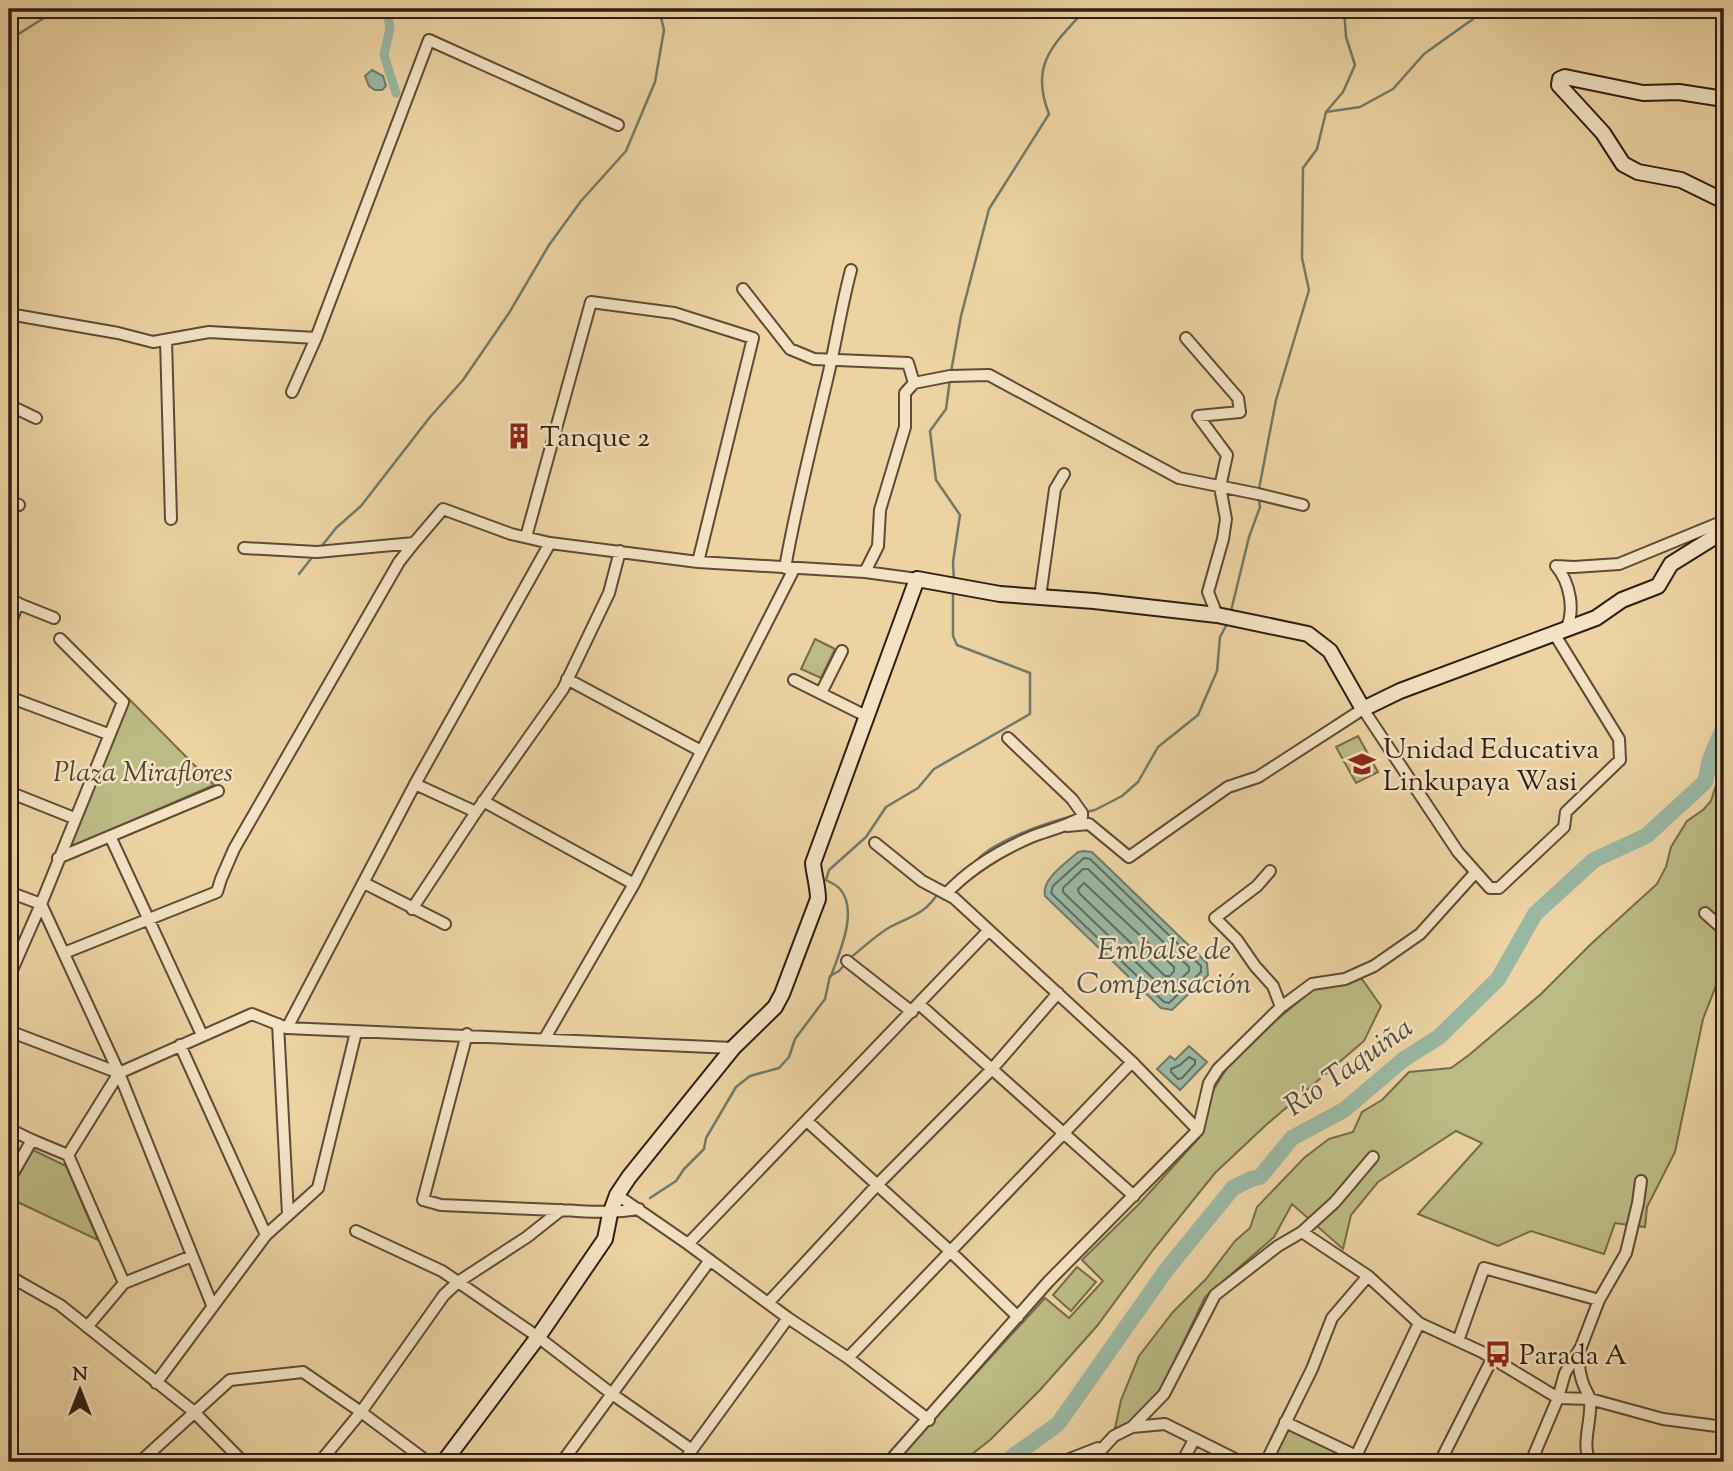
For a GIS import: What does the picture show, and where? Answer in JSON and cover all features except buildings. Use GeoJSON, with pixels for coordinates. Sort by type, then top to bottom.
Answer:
{"type":"FeatureCollection","features":[{"type":"Feature","properties":{"kind":"street"},"geometry":{"type":"LineString","coordinates":[[292,392],[316,338],[429,40],[618,125]]}},
{"type":"Feature","properties":{"kind":"street"},"geometry":{"type":"LineString","coordinates":[[1724,99],[1679,92],[1643,93],[1565,77],[1560,79],[1559,85],[1603,133],[1623,164],[1638,172],[1681,180],[1724,201]]}},
{"type":"Feature","properties":{"kind":"street"},"geometry":{"type":"LineString","coordinates":[[545,1038],[634,884],[789,568],[792,525],[851,270]]}},
{"type":"Feature","properties":{"kind":"street"},"geometry":{"type":"LineString","coordinates":[[743,289],[790,349],[814,359],[908,363],[914,383]]}},
{"type":"Feature","properties":{"kind":"street"},"geometry":{"type":"LineString","coordinates":[[526,537],[592,302],[674,313],[753,338],[698,562]]}},
{"type":"Feature","properties":{"kind":"street"},"geometry":{"type":"LineString","coordinates":[[9,314],[118,333],[153,342],[209,332],[316,338]]}},
{"type":"Feature","properties":{"kind":"street"},"geometry":{"type":"LineString","coordinates":[[1186,338],[1238,398],[1240,412],[1198,416],[1227,456],[1220,487],[1226,519],[1225,529],[1208,592],[1217,615]]}},
{"type":"Feature","properties":{"kind":"street"},"geometry":{"type":"LineString","coordinates":[[166,340],[171,519]]}},
{"type":"Feature","properties":{"kind":"street"},"geometry":{"type":"LineString","coordinates":[[865,572],[878,546],[880,510],[905,427],[905,393],[914,383],[950,376],[989,375],[1179,478],[1303,505]]}},
{"type":"Feature","properties":{"kind":"street"},"geometry":{"type":"LineString","coordinates":[[9,405],[36,418]]}},
{"type":"Feature","properties":{"kind":"street"},"geometry":{"type":"LineString","coordinates":[[1040,597],[1055,489],[1064,474]]}},
{"type":"Feature","properties":{"kind":"street"},"geometry":{"type":"LineString","coordinates":[[64,953],[217,892],[220,879],[240,838],[398,562],[443,509],[511,534],[550,543],[698,562],[865,572],[1000,594],[1217,615],[1308,634],[1330,651],[1363,709],[1444,833],[1490,888],[1499,888],[1564,827],[1566,812],[1620,760],[1619,739],[1560,633]]}},
{"type":"Feature","properties":{"kind":"street"},"geometry":{"type":"LineString","coordinates":[[1560,633],[1573,611],[1566,586],[1556,566],[1574,568],[1619,565],[1724,521]]}},
{"type":"Feature","properties":{"kind":"street"},"geometry":{"type":"LineString","coordinates":[[946,894],[956,883],[999,853],[1032,837],[1067,826],[1089,824],[1129,857],[1228,787],[1258,777],[1363,709],[1400,691],[1596,618],[1622,600],[1658,586],[1671,564],[1724,531]]}},
{"type":"Feature","properties":{"kind":"street"},"geometry":{"type":"LineString","coordinates":[[244,548],[317,552],[414,543]]}},
{"type":"Feature","properties":{"kind":"street"},"geometry":{"type":"LineString","coordinates":[[288,1215],[282,1026],[550,543]]}},
{"type":"Feature","properties":{"kind":"street"},"geometry":{"type":"LineString","coordinates":[[412,909],[483,801],[563,690],[609,593],[620,551]]}},
{"type":"Feature","properties":{"kind":"street"},"geometry":{"type":"LineString","coordinates":[[444,1462],[538,1337],[606,1239],[610,1214],[617,1195],[641,1160],[733,1048],[766,1017],[782,994],[818,898],[813,863],[869,717],[917,579]]}},
{"type":"Feature","properties":{"kind":"street"},"geometry":{"type":"LineString","coordinates":[[9,627],[13,602],[54,618]]}},
{"type":"Feature","properties":{"kind":"street"},"geometry":{"type":"LineString","coordinates":[[9,977],[123,702],[60,639]]}},
{"type":"Feature","properties":{"kind":"street"},"geometry":{"type":"LineString","coordinates":[[821,694],[842,651]]}},
{"type":"Feature","properties":{"kind":"street"},"geometry":{"type":"LineString","coordinates":[[567,679],[701,751]]}},
{"type":"Feature","properties":{"kind":"street"},"geometry":{"type":"LineString","coordinates":[[794,680],[869,717]]}},
{"type":"Feature","properties":{"kind":"street"},"geometry":{"type":"LineString","coordinates":[[9,697],[108,733]]}},
{"type":"Feature","properties":{"kind":"street"},"geometry":{"type":"LineString","coordinates":[[1008,738],[1079,808],[1082,817],[1067,826]]}},
{"type":"Feature","properties":{"kind":"street"},"geometry":{"type":"LineString","coordinates":[[415,784],[476,812]]}},
{"type":"Feature","properties":{"kind":"street"},"geometry":{"type":"LineString","coordinates":[[58,858],[218,791]]}},
{"type":"Feature","properties":{"kind":"street"},"geometry":{"type":"LineString","coordinates":[[9,792],[74,818]]}},
{"type":"Feature","properties":{"kind":"street"},"geometry":{"type":"LineString","coordinates":[[483,801],[634,884]]}},
{"type":"Feature","properties":{"kind":"street"},"geometry":{"type":"LineString","coordinates":[[110,836],[202,1035]]}},
{"type":"Feature","properties":{"kind":"street"},"geometry":{"type":"LineString","coordinates":[[875,843],[922,881],[954,898],[1132,1062],[1198,1130]]}},
{"type":"Feature","properties":{"kind":"street"},"geometry":{"type":"LineString","coordinates":[[1270,871],[1257,886],[1215,918],[1237,940],[1273,986],[1281,1006]]}},
{"type":"Feature","properties":{"kind":"street"},"geometry":{"type":"LineString","coordinates":[[890,1462],[1048,1282],[1198,1130],[1209,1083],[1219,1069],[1281,1006],[1312,984],[1345,979],[1374,966],[1420,933],[1475,873]]}},
{"type":"Feature","properties":{"kind":"street"},"geometry":{"type":"LineString","coordinates":[[363,883],[445,924]]}},
{"type":"Feature","properties":{"kind":"street"},"geometry":{"type":"LineString","coordinates":[[9,892],[41,904],[119,1073],[212,1305]]}},
{"type":"Feature","properties":{"kind":"street"},"geometry":{"type":"LineString","coordinates":[[1705,913],[1724,930]]}},
{"type":"Feature","properties":{"kind":"street"},"geometry":{"type":"LineString","coordinates":[[688,1244],[989,930]]}},
{"type":"Feature","properties":{"kind":"street"},"geometry":{"type":"LineString","coordinates":[[847,961],[916,1008],[992,1069],[1134,1196]]}},
{"type":"Feature","properties":{"kind":"street"},"geometry":{"type":"LineString","coordinates":[[768,1303],[878,1184],[992,1069],[1058,993]]}},
{"type":"Feature","properties":{"kind":"street"},"geometry":{"type":"LineString","coordinates":[[68,1155],[119,1073],[253,1014],[282,1026],[356,1032],[467,1034],[733,1048]]}},
{"type":"Feature","properties":{"kind":"street"},"geometry":{"type":"LineString","coordinates":[[9,1031],[119,1073]]}},
{"type":"Feature","properties":{"kind":"street"},"geometry":{"type":"LineString","coordinates":[[156,1383],[266,1235],[318,1188],[356,1032]]}},
{"type":"Feature","properties":{"kind":"street"},"geometry":{"type":"LineString","coordinates":[[467,1034],[423,1200],[441,1205],[610,1214],[639,1209]]}},
{"type":"Feature","properties":{"kind":"street"},"geometry":{"type":"LineString","coordinates":[[180,1045],[266,1235]]}},
{"type":"Feature","properties":{"kind":"street"},"geometry":{"type":"LineString","coordinates":[[848,1358],[1132,1062]]}},
{"type":"Feature","properties":{"kind":"street"},"geometry":{"type":"LineString","coordinates":[[807,1121],[878,1184],[1018,1317]]}},
{"type":"Feature","properties":{"kind":"street"},"geometry":{"type":"LineString","coordinates":[[9,1129],[68,1155],[124,1283]]}},
{"type":"Feature","properties":{"kind":"street"},"geometry":{"type":"LineString","coordinates":[[9,1180],[32,1140]]}},
{"type":"Feature","properties":{"kind":"street"},"geometry":{"type":"LineString","coordinates":[[1090,1462],[1114,1436],[1132,1426],[1164,1394],[1215,1295],[1278,1246],[1302,1232],[1335,1202],[1373,1157]]}},
{"type":"Feature","properties":{"kind":"street"},"geometry":{"type":"LineString","coordinates":[[1531,1462],[1558,1398],[1565,1373],[1581,1347],[1599,1300],[1626,1253],[1639,1203],[1641,1181]]}},
{"type":"Feature","properties":{"kind":"street"},"geometry":{"type":"LineString","coordinates":[[617,1195],[848,1358],[929,1420]]}},
{"type":"Feature","properties":{"kind":"street"},"geometry":{"type":"LineString","coordinates":[[320,1462],[361,1412],[444,1296],[458,1282],[527,1237],[561,1210]]}},
{"type":"Feature","properties":{"kind":"street"},"geometry":{"type":"LineString","coordinates":[[356,1231],[442,1271],[538,1337],[611,1394],[692,1450]]}},
{"type":"Feature","properties":{"kind":"street"},"geometry":{"type":"LineString","coordinates":[[1302,1232],[1368,1276],[1419,1323],[1492,1359],[1558,1398],[1591,1399],[1662,1419],[1724,1427]]}},
{"type":"Feature","properties":{"kind":"street"},"geometry":{"type":"LineString","coordinates":[[87,1327],[124,1283],[192,1256]]}},
{"type":"Feature","properties":{"kind":"street"},"geometry":{"type":"LineString","coordinates":[[562,1462],[710,1260]]}},
{"type":"Feature","properties":{"kind":"street"},"geometry":{"type":"LineString","coordinates":[[1458,1341],[1484,1268],[1599,1300]]}},
{"type":"Feature","properties":{"kind":"street"},"geometry":{"type":"LineString","coordinates":[[9,1276],[60,1305],[193,1411],[243,1462]]}},
{"type":"Feature","properties":{"kind":"street"},"geometry":{"type":"LineString","coordinates":[[1266,1462],[1312,1370],[1332,1318],[1368,1276]]}},
{"type":"Feature","properties":{"kind":"street"},"geometry":{"type":"LineString","coordinates":[[683,1462],[788,1318]]}},
{"type":"Feature","properties":{"kind":"street"},"geometry":{"type":"LineString","coordinates":[[1356,1456],[1419,1323]]}},
{"type":"Feature","properties":{"kind":"street"},"geometry":{"type":"LineString","coordinates":[[1581,1347],[1579,1360],[1582,1383],[1591,1399],[1587,1439],[1587,1457],[1590,1462]]}},
{"type":"Feature","properties":{"kind":"street"},"geometry":{"type":"LineString","coordinates":[[1440,1462],[1492,1359]]}},
{"type":"Feature","properties":{"kind":"street"},"geometry":{"type":"LineString","coordinates":[[140,1462],[230,1380],[303,1372],[428,1462]]}},
{"type":"Feature","properties":{"kind":"street"},"geometry":{"type":"LineString","coordinates":[[1285,1422],[1369,1462]]}},
{"type":"Feature","properties":{"kind":"street"},"geometry":{"type":"LineString","coordinates":[[1132,1426],[1165,1424],[1241,1462]]}},
{"type":"Feature","properties":{"kind":"street"},"geometry":{"type":"LineString","coordinates":[[1182,1462],[1194,1440]]}},
{"type":"Feature","properties":{"kind":"street"},"geometry":{"type":"LineString","coordinates":[[1062,1462],[1105,1446]]}},
{"type":"Feature","properties":{"kind":"green space"},"geometry":{"type":"Polygon","coordinates":[[[815,639],[835,649],[821,678],[801,669],[815,639]]]}},
{"type":"Feature","properties":{"kind":"green space","name":"Plaza Miraflores"},"geometry":{"type":"Polygon","coordinates":[[[129,699],[214,785],[67,849],[129,699]]]}},
{"type":"Feature","properties":{"kind":"green space"},"geometry":{"type":"Polygon","coordinates":[[[1358,736],[1378,772],[1356,783],[1336,747],[1358,736]]]}},
{"type":"Feature","properties":{"kind":"green space"},"geometry":{"type":"Polygon","coordinates":[[[1724,760],[1724,965],[1703,1019],[1675,1152],[1647,1207],[1645,1227],[1615,1223],[1604,1254],[1531,1231],[1498,1246],[1418,1214],[1482,1143],[1456,1131],[1378,1182],[1351,1215],[1343,1249],[1292,1204],[1274,1237],[1205,1297],[1158,1395],[1128,1425],[1114,1433],[1121,1400],[1139,1356],[1173,1312],[1206,1279],[1235,1241],[1250,1228],[1257,1207],[1304,1158],[1329,1139],[1353,1132],[1362,1112],[1382,1100],[1409,1072],[1451,1068],[1469,1055],[1541,994],[1657,884],[1666,867],[1671,847],[1687,821],[1711,801],[1724,760]]]}},
{"type":"Feature","properties":{"kind":"green space"},"geometry":{"type":"Polygon","coordinates":[[[1362,979],[1381,1006],[1364,1041],[1266,1125],[1215,1173],[1097,1326],[1040,1390],[990,1440],[962,1462],[895,1462],[1045,1298],[1069,1318],[1103,1281],[1082,1260],[1140,1203],[1199,1138],[1211,1094],[1228,1066],[1315,988],[1362,979]]]}},
{"type":"Feature","properties":{"kind":"green space"},"geometry":{"type":"Polygon","coordinates":[[[33,1150],[66,1166],[98,1240],[9,1198],[9,1193],[33,1150]]]}},
{"type":"Feature","properties":{"kind":"green space"},"geometry":{"type":"Polygon","coordinates":[[[1077,1267],[1096,1282],[1071,1311],[1053,1295],[1077,1267]]]}},
{"type":"Feature","properties":{"kind":"green space"},"geometry":{"type":"Polygon","coordinates":[[[1289,1428],[1359,1462],[1271,1462],[1289,1428]]]}},
{"type":"Feature","properties":{"kind":"water"},"geometry":{"type":"Polygon","coordinates":[[[372,70],[383,76],[386,86],[382,90],[369,86],[365,76],[372,70]]]}},
{"type":"Feature","properties":{"kind":"water","name":"Embalse de Compensación"},"geometry":{"type":"Polygon","coordinates":[[[1078,852],[1092,852],[1207,963],[1208,975],[1172,1010],[1161,1008],[1045,896],[1047,884],[1056,872],[1078,852]]]}},
{"type":"Feature","properties":{"kind":"water"},"geometry":{"type":"Polygon","coordinates":[[[1189,1046],[1207,1062],[1180,1090],[1157,1069],[1170,1056],[1175,1060],[1189,1046]]]}},
{"type":"Feature","properties":{"kind":"waterway"},"geometry":{"type":"LineString","coordinates":[[9,40],[58,9]]}},
{"type":"Feature","properties":{"kind":"waterway"},"geometry":{"type":"LineString","coordinates":[[379,9],[388,16],[390,28],[384,55],[396,93]]}},
{"type":"Feature","properties":{"kind":"waterway"},"geometry":{"type":"LineString","coordinates":[[321,547],[336,528],[361,506],[430,417],[463,380],[509,313],[549,245],[581,201],[626,151],[655,82],[664,30],[659,9]]}},
{"type":"Feature","properties":{"kind":"waterway"},"geometry":{"type":"LineString","coordinates":[[951,372],[961,316],[989,209],[1049,114],[1042,81],[1048,56],[1055,44],[1086,9]]}},
{"type":"Feature","properties":{"kind":"waterway"},"geometry":{"type":"LineString","coordinates":[[1259,489],[1276,400],[1309,290],[1302,258],[1303,168],[1317,149],[1326,112],[1343,92],[1355,65],[1346,37],[1344,9]]}},
{"type":"Feature","properties":{"kind":"waterway"},"geometry":{"type":"LineString","coordinates":[[1326,112],[1360,107],[1393,89],[1424,54],[1487,9]]}},
{"type":"Feature","properties":{"kind":"waterway"},"geometry":{"type":"LineString","coordinates":[[950,379],[946,409],[930,431],[936,480],[960,515],[953,562],[954,581]]}},
{"type":"Feature","properties":{"kind":"waterway"},"geometry":{"type":"LineString","coordinates":[[1231,611],[1249,537],[1260,507],[1259,499]]}},
{"type":"Feature","properties":{"kind":"waterway"},"geometry":{"type":"LineString","coordinates":[[299,574],[314,555]]}},
{"type":"Feature","properties":{"kind":"waterway"},"geometry":{"type":"LineString","coordinates":[[831,976],[846,932],[848,909],[840,889],[826,880],[829,870],[866,837],[886,807],[918,788],[934,769],[1030,714],[1030,673],[957,645],[953,636],[953,592]]}},
{"type":"Feature","properties":{"kind":"waterway"},"geometry":{"type":"LineString","coordinates":[[1086,812],[1122,796],[1138,782],[1158,747],[1198,715],[1217,671],[1220,637],[1227,624]]}},
{"type":"Feature","properties":{"kind":"waterway","name":"Río Taquiña"},"geometry":{"type":"LineString","coordinates":[[1005,1462],[1058,1424],[1167,1269],[1233,1188],[1260,1177],[1292,1138],[1344,1110],[1404,1059],[1439,1037],[1498,979],[1535,914],[1594,860],[1646,836],[1705,782],[1710,759],[1724,726]]}},
{"type":"Feature","properties":{"kind":"waterway"},"geometry":{"type":"LineString","coordinates":[[974,864],[981,856],[1006,840],[1077,815]]}},
{"type":"Feature","properties":{"kind":"waterway"},"geometry":{"type":"LineString","coordinates":[[850,958],[885,930],[923,910],[939,892]]}},
{"type":"Feature","properties":{"kind":"waterway"},"geometry":{"type":"LineString","coordinates":[[650,1198],[676,1181],[704,1149],[706,1138],[736,1087],[750,1076],[779,1068],[789,1057],[795,1039],[825,999],[830,976],[846,963]]}},
{"type":"Feature","properties":{"kind":"place","name":"Tanque 2"},"geometry":{"type":"Point","coordinates":[519,436]}},
{"type":"Feature","properties":{"kind":"place","name":"Unidad Educativa Linkupaya Wasi"},"geometry":{"type":"Point","coordinates":[1362,764]}},
{"type":"Feature","properties":{"kind":"place","name":"Parada A"},"geometry":{"type":"Point","coordinates":[1498,1354]}}]}
